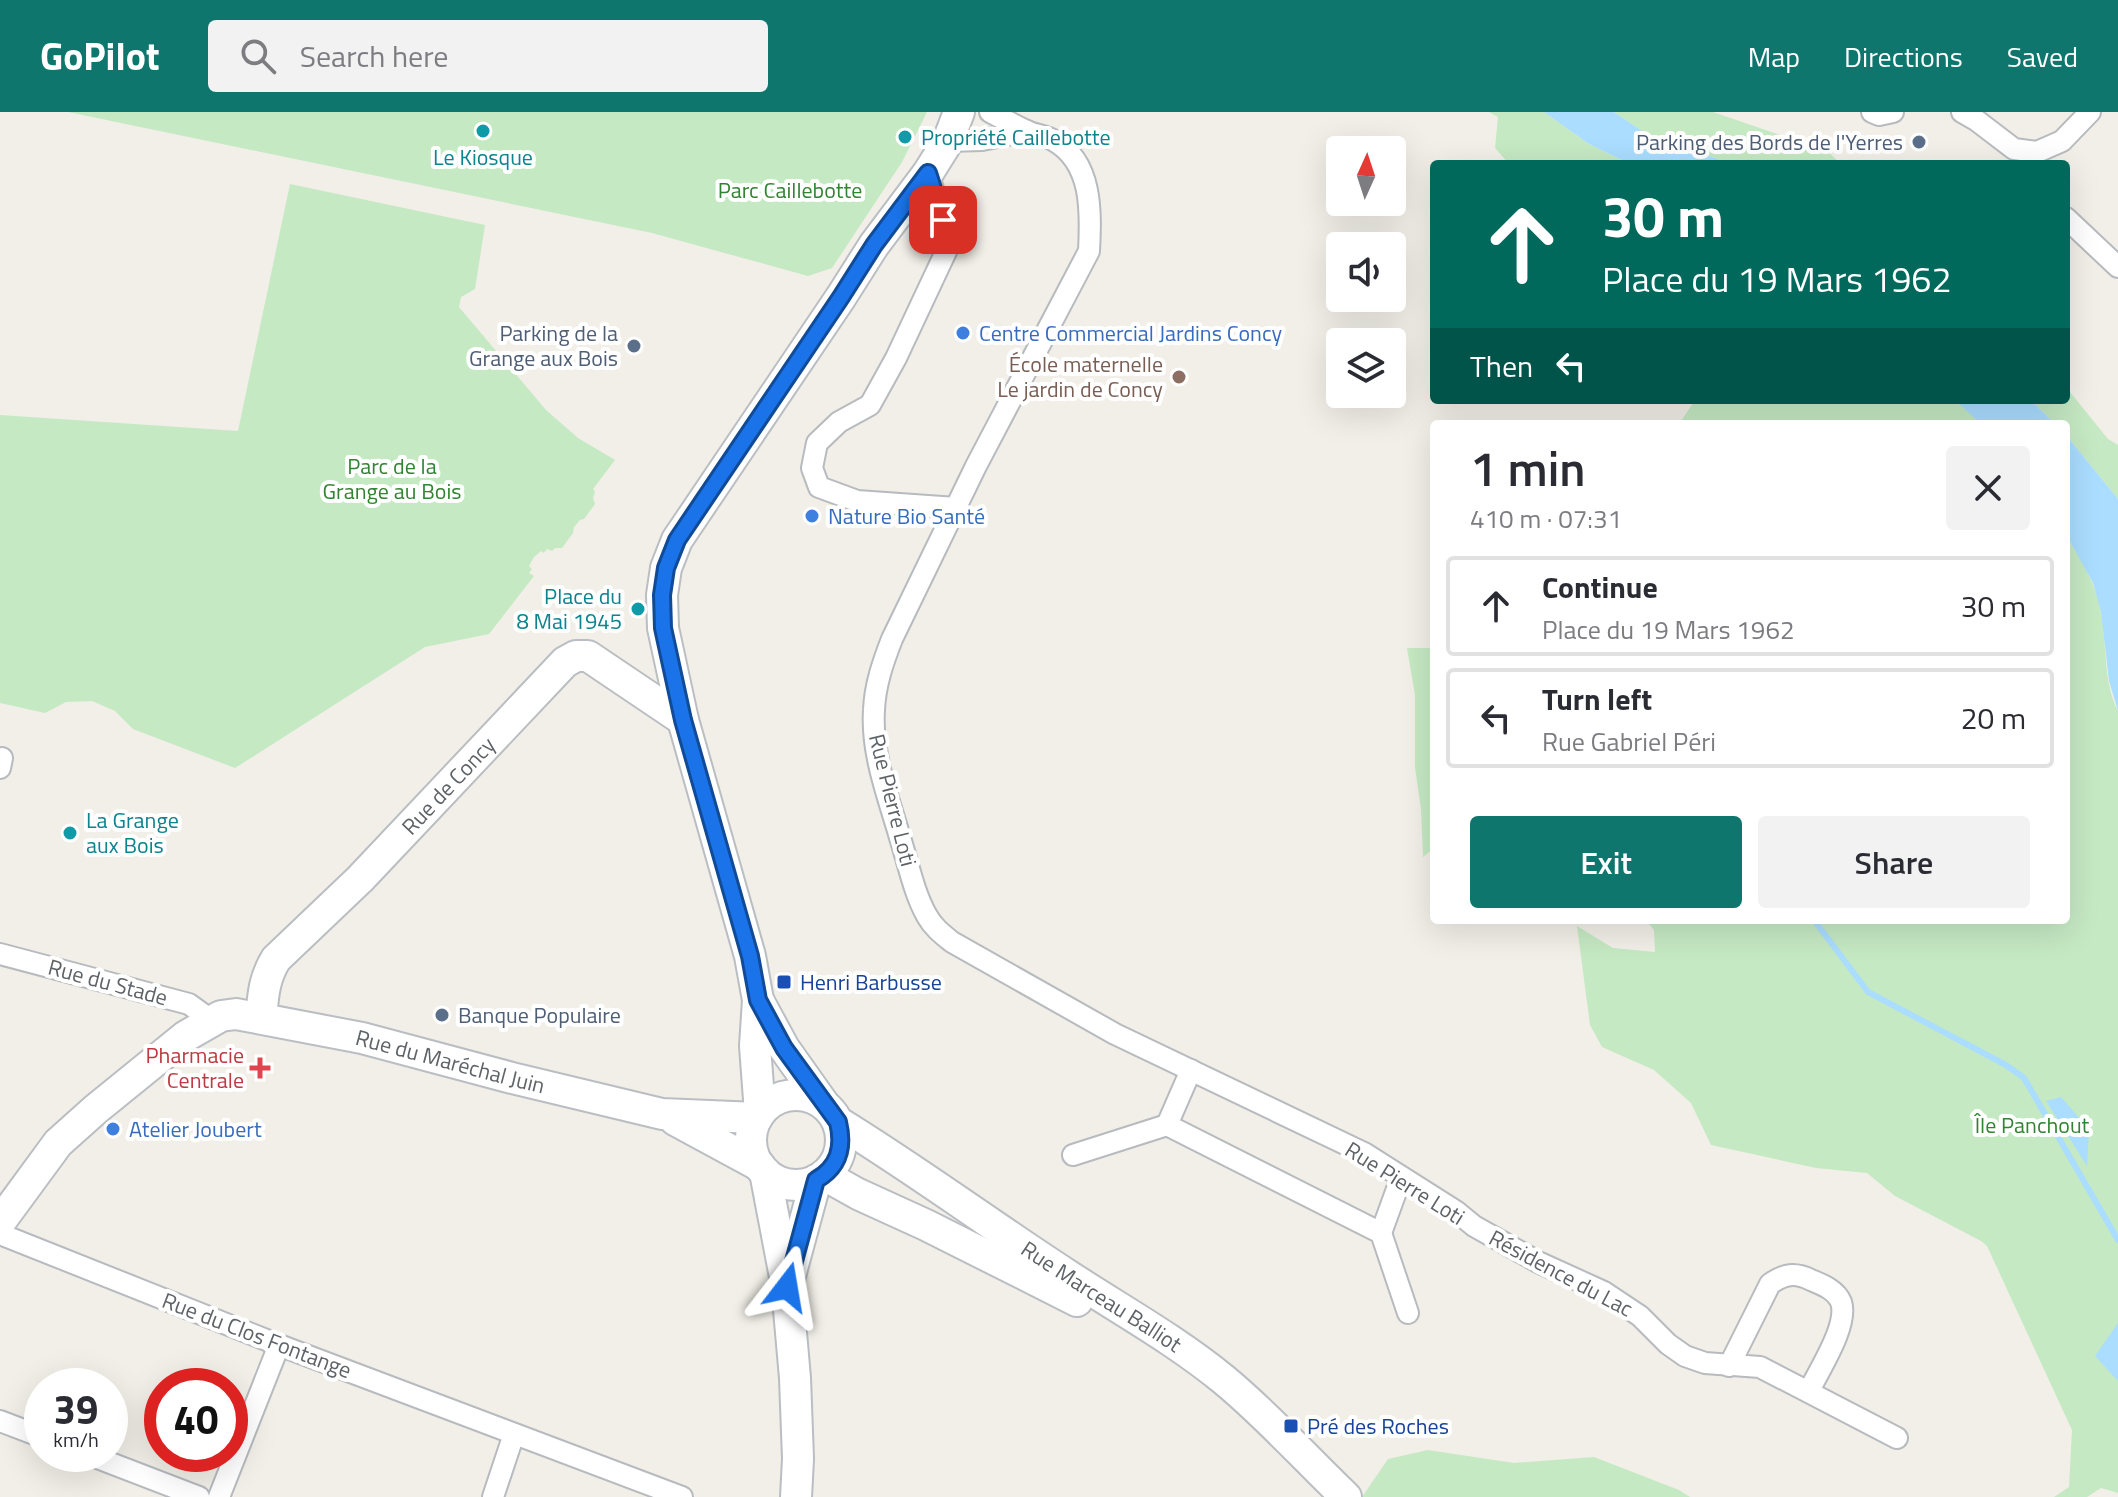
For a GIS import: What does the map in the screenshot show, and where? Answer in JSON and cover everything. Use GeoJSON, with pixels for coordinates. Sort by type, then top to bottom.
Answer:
{"type":"FeatureCollection","features":[{"type":"Feature","properties":{"kind":"street"},"geometry":{"type":"LineString","coordinates":[[758,1116],[755,1046],[758,1000],[750,956],[683,720],[663,628],[662,595],[666,568],[677,540],[874,245],[928,173],[948,141],[959,112]]}},
{"type":"Feature","properties":{"kind":"street","name":"Rue Pierre Loti"},"geometry":{"type":"LineString","coordinates":[[990,112],[1053,140],[1073,157],[1084,177],[1091,213],[1089,251],[976,466],[881,668],[874,711],[878,758],[922,906],[936,929],[952,942],[1115,1034],[1364,1153],[1474,1226]]}},
{"type":"Feature","properties":{"kind":"street"},"geometry":{"type":"LineString","coordinates":[[1962,112],[2025,157],[2062,141],[2090,112]]}},
{"type":"Feature","properties":{"kind":"street"},"geometry":{"type":"LineString","coordinates":[[948,141],[982,140],[1027,131]]}},
{"type":"Feature","properties":{"kind":"street"},"geometry":{"type":"LineString","coordinates":[[928,173],[950,243],[896,358],[870,405],[839,422],[817,443],[812,468],[819,487],[857,501],[956,508]]}},
{"type":"Feature","properties":{"kind":"street"},"geometry":{"type":"LineString","coordinates":[[2070,222],[2118,267]]}},
{"type":"Feature","properties":{"kind":"street","name":"Rue de Concy"},"geometry":{"type":"LineString","coordinates":[[236,1018],[263,993],[268,972],[276,959],[360,879],[565,662],[576,656],[588,656],[683,720]]}},
{"type":"Feature","properties":{"kind":"street","name":"Rue du Stade"},"geometry":{"type":"LineString","coordinates":[[0,954],[236,1018]]}},
{"type":"Feature","properties":{"kind":"street"},"geometry":{"type":"LineString","coordinates":[[758,1000],[784,1048],[830,1112],[842,1136],[834,1165],[820,1178],[803,1185],[789,1185],[762,1169]]}},
{"type":"Feature","properties":{"kind":"street"},"geometry":{"type":"LineString","coordinates":[[0,1222],[58,1143],[96,1109],[186,1036],[236,1018]]}},
{"type":"Feature","properties":{"kind":"street","name":"Rue du Maréchal Juin"},"geometry":{"type":"LineString","coordinates":[[236,1018],[362,1038],[662,1114],[758,1116]]}},
{"type":"Feature","properties":{"kind":"street"},"geometry":{"type":"LineString","coordinates":[[1167,1125],[1191,1070]]}},
{"type":"Feature","properties":{"kind":"street"},"geometry":{"type":"LineString","coordinates":[[796,1497],[796,1392],[787,1287],[762,1169],[751,1143],[752,1130],[758,1116],[770,1103],[782,1097],[810,1097],[830,1112]]}},
{"type":"Feature","properties":{"kind":"street","name":"Rue Marceau Balliot"},"geometry":{"type":"LineString","coordinates":[[830,1112],[1066,1275],[1185,1349],[1226,1381],[1346,1497]]}},
{"type":"Feature","properties":{"kind":"street","name":"Rue du Maréchal Juin"},"geometry":{"type":"LineString","coordinates":[[662,1114],[762,1169]]}},
{"type":"Feature","properties":{"kind":"street"},"geometry":{"type":"LineString","coordinates":[[1073,1155],[1167,1125],[1381,1233]]}},
{"type":"Feature","properties":{"kind":"street"},"geometry":{"type":"LineString","coordinates":[[787,1287],[820,1178]]}},
{"type":"Feature","properties":{"kind":"street","name":"Rue Marceau Balliot"},"geometry":{"type":"LineString","coordinates":[[820,1178],[926,1225],[1092,1309],[1174,1357],[1244,1416],[1325,1497]]}},
{"type":"Feature","properties":{"kind":"street"},"geometry":{"type":"LineString","coordinates":[[1401,1178],[1381,1233],[1408,1313]]}},
{"type":"Feature","properties":{"kind":"street","name":"Résidence du Lac"},"geometry":{"type":"LineString","coordinates":[[1474,1226],[1538,1262],[1604,1292],[1640,1316],[1685,1356],[1705,1363],[1760,1367],[1897,1438]]}},
{"type":"Feature","properties":{"kind":"street","name":"Rue du Clos Fontange"},"geometry":{"type":"LineString","coordinates":[[0,1234],[279,1345],[682,1497]]}},
{"type":"Feature","properties":{"kind":"street"},"geometry":{"type":"LineString","coordinates":[[1729,1366],[1770,1284],[1782,1276],[1794,1274],[1806,1277],[1827,1286],[1836,1294],[1843,1315],[1840,1328],[1809,1391]]}},
{"type":"Feature","properties":{"kind":"street"},"geometry":{"type":"LineString","coordinates":[[219,1497],[279,1345]]}},
{"type":"Feature","properties":{"kind":"street"},"geometry":{"type":"LineString","coordinates":[[0,1421],[24,1430]]}},
{"type":"Feature","properties":{"kind":"street"},"geometry":{"type":"LineString","coordinates":[[493,1497],[514,1434]]}},
{"type":"Feature","properties":{"kind":"street"},"geometry":{"type":"LineString","coordinates":[[128,1470],[199,1497]]}},
{"type":"Feature","properties":{"kind":"green space","name":"Parc Caillebotte"},"geometry":{"type":"Polygon","coordinates":[[[68,112],[927,112],[902,162],[832,268],[808,276],[652,233],[68,112]]]}},
{"type":"Feature","properties":{"kind":"green space"},"geometry":{"type":"Polygon","coordinates":[[[1489,112],[1544,112],[1589,144],[1622,160],[1506,160],[1495,148],[1498,117],[1489,112]]]}},
{"type":"Feature","properties":{"kind":"green space"},"geometry":{"type":"Polygon","coordinates":[[[1614,112],[1713,112],[1829,152],[1836,160],[1721,160],[1651,137],[1614,112]]]}},
{"type":"Feature","properties":{"kind":"green space","name":"Parc de la Grange au Bois"},"geometry":{"type":"Polygon","coordinates":[[[290,184],[485,225],[475,289],[461,297],[459,307],[546,410],[578,438],[615,460],[593,489],[595,504],[574,527],[562,548],[547,549],[534,557],[529,573],[534,576],[489,634],[425,647],[235,768],[133,729],[115,711],[92,701],[66,702],[45,713],[0,703],[0,415],[238,431],[290,184]]]}},
{"type":"Feature","properties":{"kind":"green space"},"geometry":{"type":"Polygon","coordinates":[[[2070,392],[2108,439],[2118,445],[2118,499],[2070,440],[2070,420],[2051,420],[2035,404],[2070,404],[2070,392]]]}},
{"type":"Feature","properties":{"kind":"green space"},"geometry":{"type":"Polygon","coordinates":[[[1692,404],[1966,404],[1980,420],[1682,420],[1692,404]]]}},
{"type":"Feature","properties":{"kind":"green space","name":"Île Panchout"},"geometry":{"type":"Polygon","coordinates":[[[2070,541],[2099,602],[2108,676],[2118,711],[2118,1493],[2101,1488],[2087,1497],[2054,1497],[2069,1487],[2072,1430],[1987,1246],[1895,1196],[1867,1173],[1816,1168],[1711,1145],[1691,1103],[1654,1070],[1602,1047],[1590,1025],[1577,926],[1613,948],[1655,952],[1654,930],[1649,924],[2070,924],[2070,541]]]}},
{"type":"Feature","properties":{"kind":"green space"},"geometry":{"type":"Polygon","coordinates":[[[1407,648],[1430,648],[1430,851],[1423,857],[1415,767],[1415,695],[1407,648]]]}},
{"type":"Feature","properties":{"kind":"green space"},"geometry":{"type":"Polygon","coordinates":[[[1428,1450],[1514,1463],[1594,1457],[1690,1497],[1362,1497],[1388,1459],[1428,1450]]]}},
{"type":"Feature","properties":{"kind":"water"},"geometry":{"type":"Polygon","coordinates":[[[1544,112],[1614,112],[1651,137],[1721,160],[1622,160],[1589,144],[1544,112]]]}},
{"type":"Feature","properties":{"kind":"water"},"geometry":{"type":"Polygon","coordinates":[[[1959,404],[2035,404],[2051,420],[1977,420],[1959,404]]]}},
{"type":"Feature","properties":{"kind":"water"},"geometry":{"type":"Polygon","coordinates":[[[2070,440],[2118,499],[2118,711],[2109,681],[2101,612],[2093,583],[2070,541],[2070,440]]]}},
{"type":"Feature","properties":{"kind":"water"},"geometry":{"type":"Polygon","coordinates":[[[2061,1097],[2089,1129],[2087,1166],[2046,1101],[2061,1097]]]}},
{"type":"Feature","properties":{"kind":"water"},"geometry":{"type":"Polygon","coordinates":[[[2118,1323],[2118,1381],[2095,1356],[2118,1323]]]}},
{"type":"Feature","properties":{"kind":"waterway"},"geometry":{"type":"LineString","coordinates":[[1817,924],[1868,992],[2006,1065],[2024,1078],[2118,1240]]}},
{"type":"Feature","properties":{"kind":"place","name":"Le Kiosque"},"geometry":{"type":"Point","coordinates":[483,131]}},
{"type":"Feature","properties":{"kind":"place","name":"Propriété Caillebotte"},"geometry":{"type":"Point","coordinates":[905,137]}},
{"type":"Feature","properties":{"kind":"place","name":"Parking des Bords de l'Yerres"},"geometry":{"type":"Point","coordinates":[1919,142]}},
{"type":"Feature","properties":{"kind":"place","name":"Centre Commercial Jardins Concy"},"geometry":{"type":"Point","coordinates":[963,333]}},
{"type":"Feature","properties":{"kind":"place","name":"Parking de la Grange aux Bois"},"geometry":{"type":"Point","coordinates":[634,346]}},
{"type":"Feature","properties":{"kind":"place","name":"École maternelle Le jardin de Concy"},"geometry":{"type":"Point","coordinates":[1179,377]}},
{"type":"Feature","properties":{"kind":"place","name":"Nature Bio Santé"},"geometry":{"type":"Point","coordinates":[812,516]}},
{"type":"Feature","properties":{"kind":"place","name":"Place du 8 Mai 1945"},"geometry":{"type":"Point","coordinates":[638,609]}},
{"type":"Feature","properties":{"kind":"place","name":"La Grange aux Bois"},"geometry":{"type":"Point","coordinates":[70,833]}},
{"type":"Feature","properties":{"kind":"place","name":"Henri Barbusse"},"geometry":{"type":"Point","coordinates":[784,982]}},
{"type":"Feature","properties":{"kind":"place","name":"Banque Populaire"},"geometry":{"type":"Point","coordinates":[442,1015]}},
{"type":"Feature","properties":{"kind":"place","name":"Pharmacie Centrale"},"geometry":{"type":"Point","coordinates":[260,1068]}},
{"type":"Feature","properties":{"kind":"place","name":"Atelier Joubert"},"geometry":{"type":"Point","coordinates":[113,1129]}},
{"type":"Feature","properties":{"kind":"place","name":"Pré des Roches"},"geometry":{"type":"Point","coordinates":[1291,1426]}},
{"type":"Feature","properties":{"kind":"route"},"geometry":{"type":"LineString","coordinates":[[787,1287],[816,1180],[834,1165],[842,1136],[832,1111],[784,1048],[758,1000],[750,956],[683,720],[663,628],[662,595],[666,568],[677,540],[874,245],[928,173],[943,220]]}}]}
